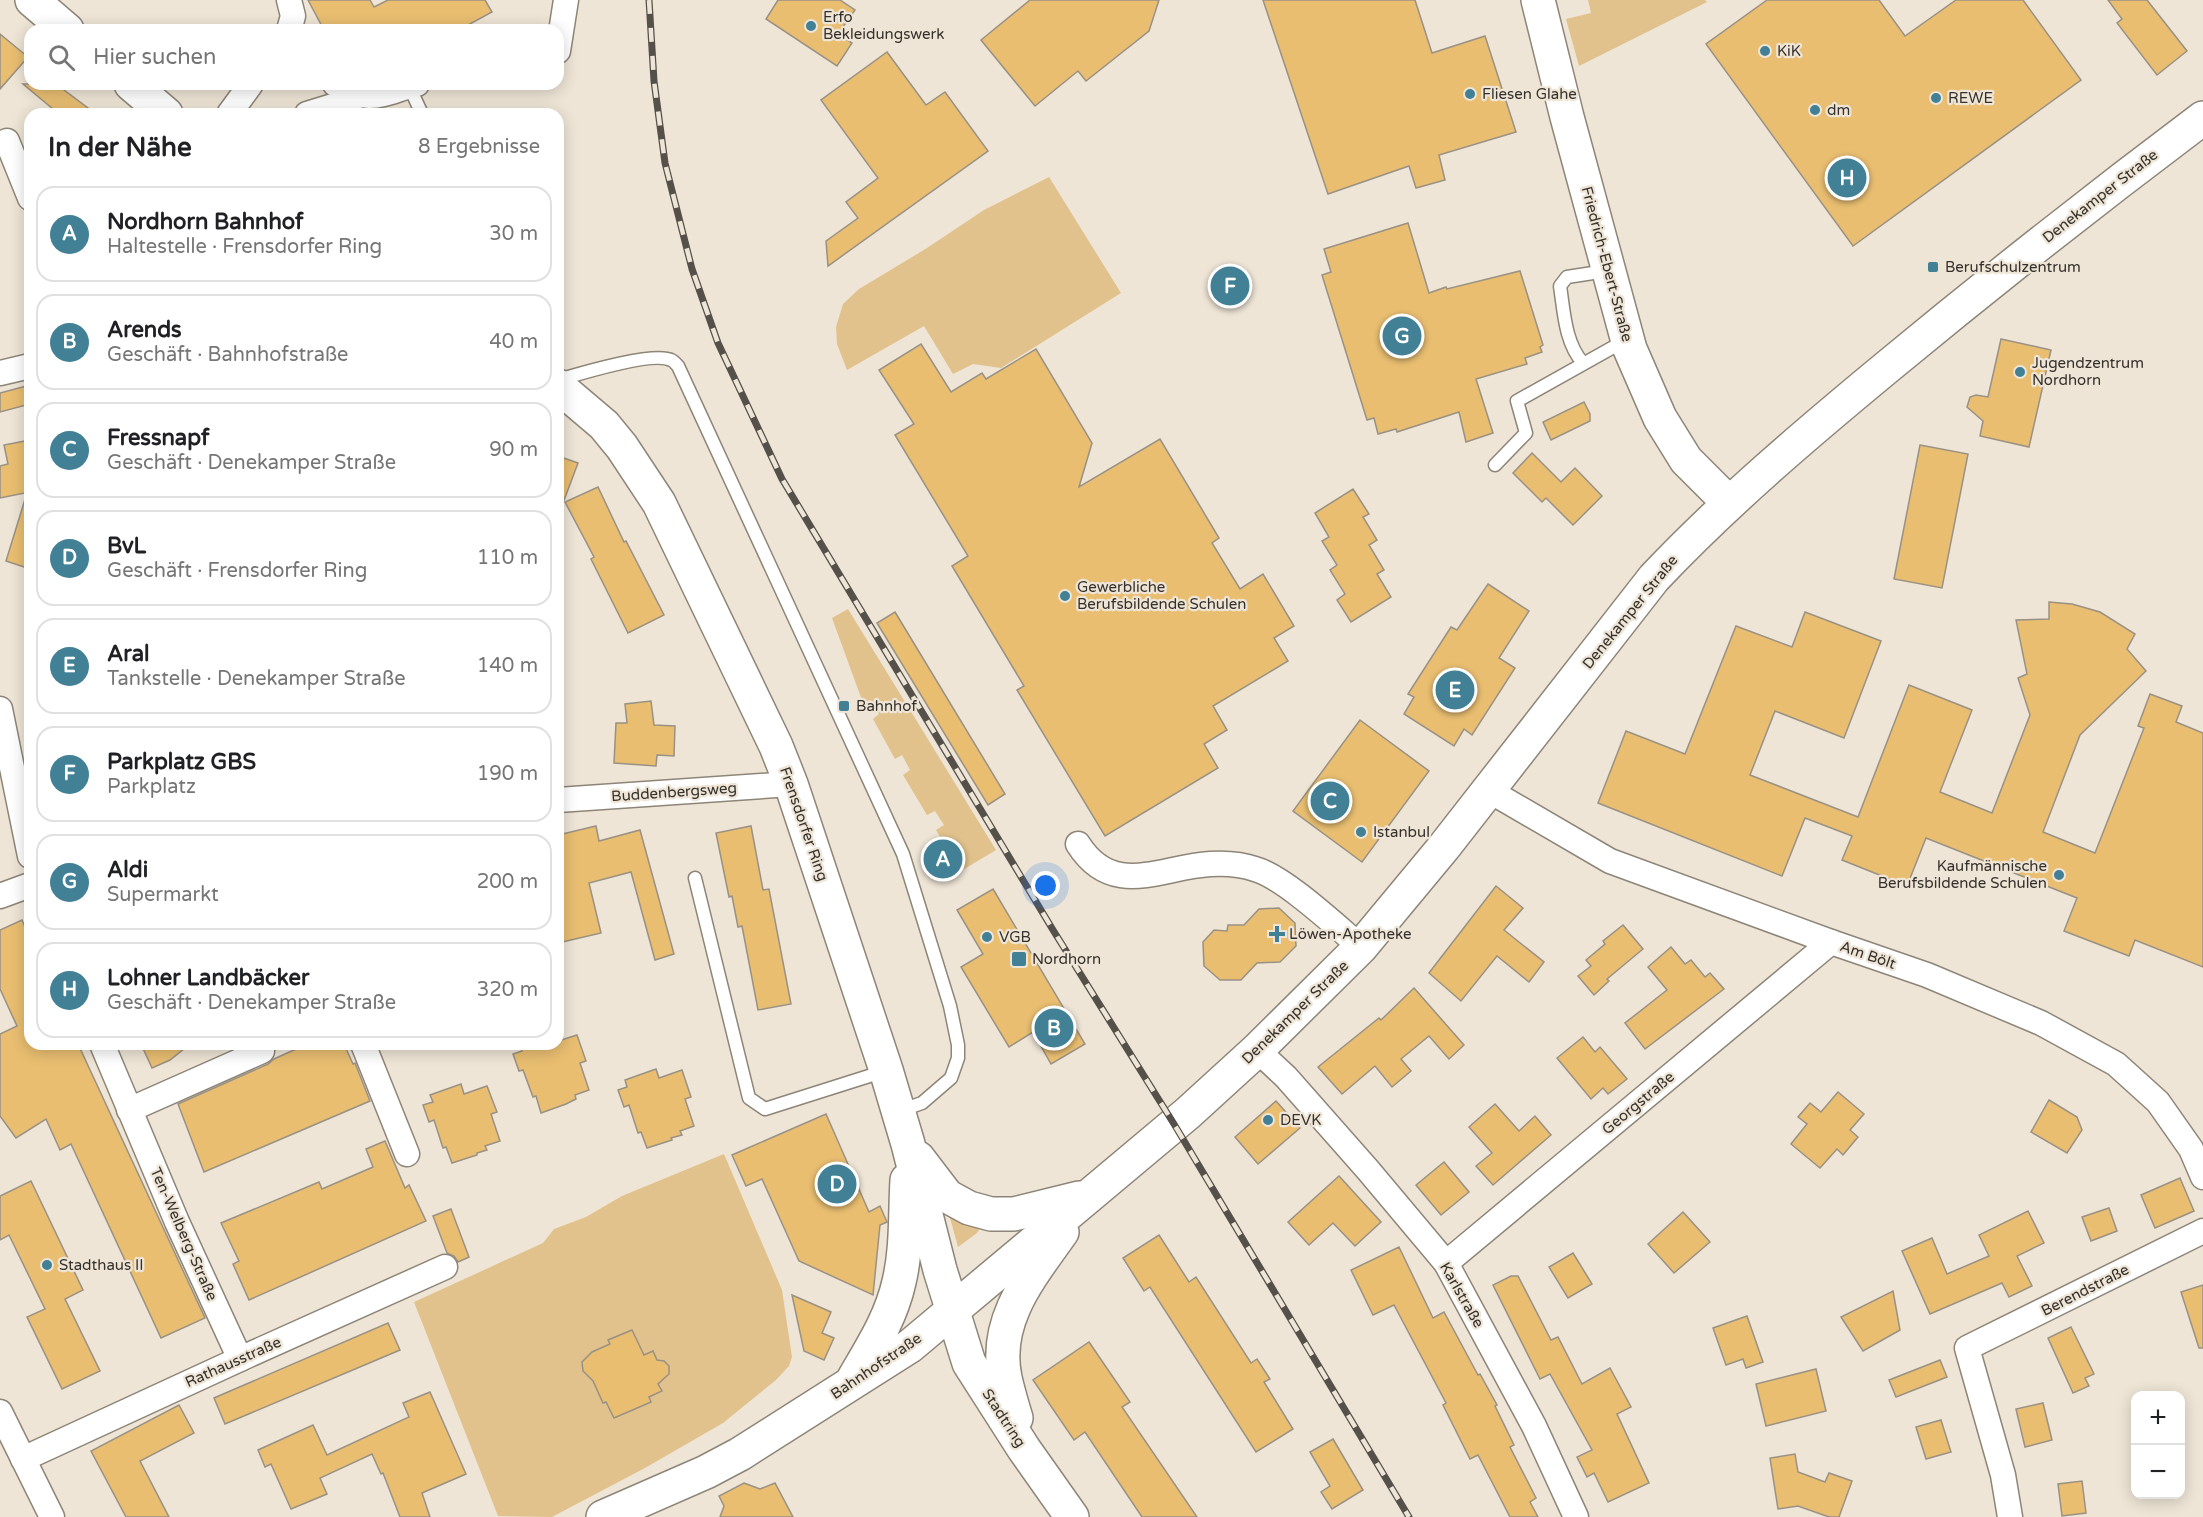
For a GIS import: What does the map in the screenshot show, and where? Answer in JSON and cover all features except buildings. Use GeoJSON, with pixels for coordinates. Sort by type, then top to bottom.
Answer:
{"type":"FeatureCollection","features":[{"type":"Feature","properties":{"kind":"street"},"geometry":{"type":"LineString","coordinates":[[32,0],[60,24]]}},
{"type":"Feature","properties":{"kind":"street"},"geometry":{"type":"LineString","coordinates":[[290,0],[293,16],[291,24]]}},
{"type":"Feature","properties":{"kind":"street"},"geometry":{"type":"LineString","coordinates":[[562,24],[566,0]]}},
{"type":"Feature","properties":{"kind":"street","name":"Friedrich-Ebert-Straße"},"geometry":{"type":"LineString","coordinates":[[1538,0],[1627,339],[1660,418],[1686,460],[1729,503]]}},
{"type":"Feature","properties":{"kind":"street"},"geometry":{"type":"LineString","coordinates":[[138,90],[159,108]]}},
{"type":"Feature","properties":{"kind":"street"},"geometry":{"type":"LineString","coordinates":[[233,108],[247,90]]}},
{"type":"Feature","properties":{"kind":"street"},"geometry":{"type":"LineString","coordinates":[[346,90],[369,103]]}},
{"type":"Feature","properties":{"kind":"street"},"geometry":{"type":"LineString","coordinates":[[326,108],[346,102],[369,103],[401,90]]}},
{"type":"Feature","properties":{"kind":"street","name":"Denekamper Straße"},"geometry":{"type":"LineString","coordinates":[[1174,1124],[1257,1050],[1362,947],[1444,847],[1654,578],[1729,503],[1803,436],[2068,220],[2203,118]]}},
{"type":"Feature","properties":{"kind":"street"},"geometry":{"type":"LineString","coordinates":[[7,141],[24,183]]}},
{"type":"Feature","properties":{"kind":"street"},"geometry":{"type":"LineString","coordinates":[[0,373],[24,367]]}},
{"type":"Feature","properties":{"kind":"street","name":"Frensdorfer Ring"},"geometry":{"type":"LineString","coordinates":[[564,391],[604,425],[622,447],[659,503],[776,746],[791,784],[886,1070],[952,1311]]}},
{"type":"Feature","properties":{"kind":"street"},"geometry":{"type":"LineString","coordinates":[[0,709],[24,827]]}},
{"type":"Feature","properties":{"kind":"street","name":"Buddenbergsweg"},"geometry":{"type":"LineString","coordinates":[[564,800],[791,784]]}},
{"type":"Feature","properties":{"kind":"street","name":"Am Bölt"},"geometry":{"type":"LineString","coordinates":[[1488,790],[1610,861],[1927,975],[2041,1023],[2116,1064],[2158,1102],[2191,1149],[2203,1177]]}},
{"type":"Feature","properties":{"kind":"street"},"geometry":{"type":"LineString","coordinates":[[1077,844],[1085,856],[1103,871],[1123,876],[1149,876],[1208,864],[1232,863],[1258,869],[1285,885],[1362,947]]}},
{"type":"Feature","properties":{"kind":"street"},"geometry":{"type":"LineString","coordinates":[[0,896],[24,887]]}},
{"type":"Feature","properties":{"kind":"street","name":"Georgstraße"},"geometry":{"type":"LineString","coordinates":[[1446,1263],[1831,942]]}},
{"type":"Feature","properties":{"kind":"street","name":"Ten-Welberg-Straße"},"geometry":{"type":"LineString","coordinates":[[104,1050],[240,1359]]}},
{"type":"Feature","properties":{"kind":"street"},"geometry":{"type":"LineString","coordinates":[[129,1110],[266,1050]]}},
{"type":"Feature","properties":{"kind":"street"},"geometry":{"type":"LineString","coordinates":[[365,1050],[407,1154]]}},
{"type":"Feature","properties":{"kind":"street","name":"Karlstraße"},"geometry":{"type":"LineString","coordinates":[[1257,1050],[1286,1077],[1446,1263],[1534,1426],[1576,1517]]}},
{"type":"Feature","properties":{"kind":"street","name":"Bahnhofstraße"},"geometry":{"type":"LineString","coordinates":[[603,1517],[706,1472],[740,1454],[910,1346],[1174,1124]]}},
{"type":"Feature","properties":{"kind":"street"},"geometry":{"type":"LineString","coordinates":[[908,1144],[947,1196],[969,1208],[991,1214],[1014,1214],[1089,1195]]}},
{"type":"Feature","properties":{"kind":"street"},"geometry":{"type":"LineString","coordinates":[[849,1385],[881,1333],[899,1282],[903,1258],[908,1144]]}},
{"type":"Feature","properties":{"kind":"street"},"geometry":{"type":"LineString","coordinates":[[1024,1449],[1004,1376],[1003,1352],[1006,1331],[1020,1291],[1089,1195]]}},
{"type":"Feature","properties":{"kind":"street","name":"Berendstraße"},"geometry":{"type":"LineString","coordinates":[[2010,1517],[2003,1475],[1967,1348],[2203,1231]]}},
{"type":"Feature","properties":{"kind":"street","name":"Rathausstraße"},"geometry":{"type":"LineString","coordinates":[[18,1450],[240,1359],[445,1268]]}},
{"type":"Feature","properties":{"kind":"street","name":"Stadtring"},"geometry":{"type":"LineString","coordinates":[[952,1311],[969,1363],[1024,1449],[1072,1517]]}},
{"type":"Feature","properties":{"kind":"street"},"geometry":{"type":"LineString","coordinates":[[0,1412],[52,1517]]}},
{"type":"Feature","properties":{"kind":"lane"},"geometry":{"type":"LineString","coordinates":[[415,90],[420,108]]}},
{"type":"Feature","properties":{"kind":"lane"},"geometry":{"type":"LineString","coordinates":[[1583,363],[1572,348],[1566,328],[1560,286],[1567,277],[1608,270]]}},
{"type":"Feature","properties":{"kind":"lane"},"geometry":{"type":"LineString","coordinates":[[1495,465],[1526,433],[1517,401],[1627,339]]}},
{"type":"Feature","properties":{"kind":"lane"},"geometry":{"type":"LineString","coordinates":[[564,378],[594,369],[658,358],[670,359],[678,366],[903,854],[950,1006],[958,1045],[958,1058],[951,1078],[922,1103],[898,1111]]}},
{"type":"Feature","properties":{"kind":"lane"},"geometry":{"type":"LineString","coordinates":[[695,879],[749,1098],[765,1109],[886,1070]]}},
{"type":"Feature","properties":{"kind":"shaded area"},"geometry":{"type":"Polygon","coordinates":[[[1588,0],[1705,0],[1707,2],[1579,66],[1566,19],[1591,13],[1588,0]]]}},
{"type":"Feature","properties":{"kind":"shaded area"},"geometry":{"type":"Polygon","coordinates":[[[1049,177],[1121,293],[1001,368],[973,364],[953,374],[924,326],[847,370],[837,344],[836,327],[843,304],[859,289],[984,210],[1049,177]]]}},
{"type":"Feature","properties":{"kind":"shaded area"},"geometry":{"type":"Polygon","coordinates":[[[848,609],[996,850],[961,871],[936,830],[944,825],[935,811],[927,815],[903,775],[910,770],[902,755],[895,759],[873,719],[879,714],[870,700],[863,703],[832,618],[848,609]]]}},
{"type":"Feature","properties":{"kind":"shaded area"},"geometry":{"type":"Polygon","coordinates":[[[724,1154],[782,1290],[792,1357],[789,1366],[776,1380],[723,1423],[645,1468],[552,1517],[498,1516],[414,1302],[543,1243],[554,1229],[586,1217],[622,1196],[724,1154]]]}},
{"type":"Feature","properties":{"kind":"shaded area"},"geometry":{"type":"Polygon","coordinates":[[[947,1207],[983,1223],[977,1233],[958,1247],[947,1207]]]}},
{"type":"Feature","properties":{"kind":"railway"},"geometry":{"type":"LineString","coordinates":[[649,0],[654,81],[665,163],[692,269],[718,343],[782,479],[1053,930],[1174,1124],[1409,1517]]}},
{"type":"Feature","properties":{"kind":"place","name":"Erfo Bekleidungswerk"},"geometry":{"type":"Point","coordinates":[811,26]}},
{"type":"Feature","properties":{"kind":"place","name":"KiK"},"geometry":{"type":"Point","coordinates":[1765,51]}},
{"type":"Feature","properties":{"kind":"place","name":"Fliesen Glahe"},"geometry":{"type":"Point","coordinates":[1470,94]}},
{"type":"Feature","properties":{"kind":"place","name":"REWE"},"geometry":{"type":"Point","coordinates":[1936,98]}},
{"type":"Feature","properties":{"kind":"place","name":"dm"},"geometry":{"type":"Point","coordinates":[1815,110]}},
{"type":"Feature","properties":{"kind":"place","name":"Lohner Landbäcker"},"geometry":{"type":"Point","coordinates":[1847,178]}},
{"type":"Feature","properties":{"kind":"place","name":"Berufschulzentrum"},"geometry":{"type":"Point","coordinates":[1933,267]}},
{"type":"Feature","properties":{"kind":"place","name":"Parkplatz GBS"},"geometry":{"type":"Point","coordinates":[1230,286]}},
{"type":"Feature","properties":{"kind":"place","name":"Aldi"},"geometry":{"type":"Point","coordinates":[1402,336]}},
{"type":"Feature","properties":{"kind":"place","name":"Jugendzentrum Nordhorn"},"geometry":{"type":"Point","coordinates":[2020,372]}},
{"type":"Feature","properties":{"kind":"place","name":"Gewerbliche Berufsbildende Schulen"},"geometry":{"type":"Point","coordinates":[1065,596]}},
{"type":"Feature","properties":{"kind":"place","name":"Aral"},"geometry":{"type":"Point","coordinates":[1455,690]}},
{"type":"Feature","properties":{"kind":"place","name":"Bahnhof"},"geometry":{"type":"Point","coordinates":[844,706]}},
{"type":"Feature","properties":{"kind":"place","name":"Fressnapf"},"geometry":{"type":"Point","coordinates":[1330,801]}},
{"type":"Feature","properties":{"kind":"place","name":"Istanbul"},"geometry":{"type":"Point","coordinates":[1361,832]}},
{"type":"Feature","properties":{"kind":"place","name":"Nordhorn Bahnhof"},"geometry":{"type":"Point","coordinates":[943,859]}},
{"type":"Feature","properties":{"kind":"place","name":"Kaufmännische Berufsbildende Schulen"},"geometry":{"type":"Point","coordinates":[2059,875]}},
{"type":"Feature","properties":{"kind":"place","name":"Löwen-Apotheke"},"geometry":{"type":"Point","coordinates":[1277,934]}},
{"type":"Feature","properties":{"kind":"place","name":"VGB"},"geometry":{"type":"Point","coordinates":[987,937]}},
{"type":"Feature","properties":{"kind":"place","name":"Nordhorn"},"geometry":{"type":"Point","coordinates":[1019,959]}},
{"type":"Feature","properties":{"kind":"place","name":"Arends"},"geometry":{"type":"Point","coordinates":[1054,1028]}},
{"type":"Feature","properties":{"kind":"place","name":"DEVK"},"geometry":{"type":"Point","coordinates":[1268,1120]}},
{"type":"Feature","properties":{"kind":"place","name":"BvL"},"geometry":{"type":"Point","coordinates":[837,1184]}},
{"type":"Feature","properties":{"kind":"place","name":"Stadthaus II"},"geometry":{"type":"Point","coordinates":[47,1265]}}]}
